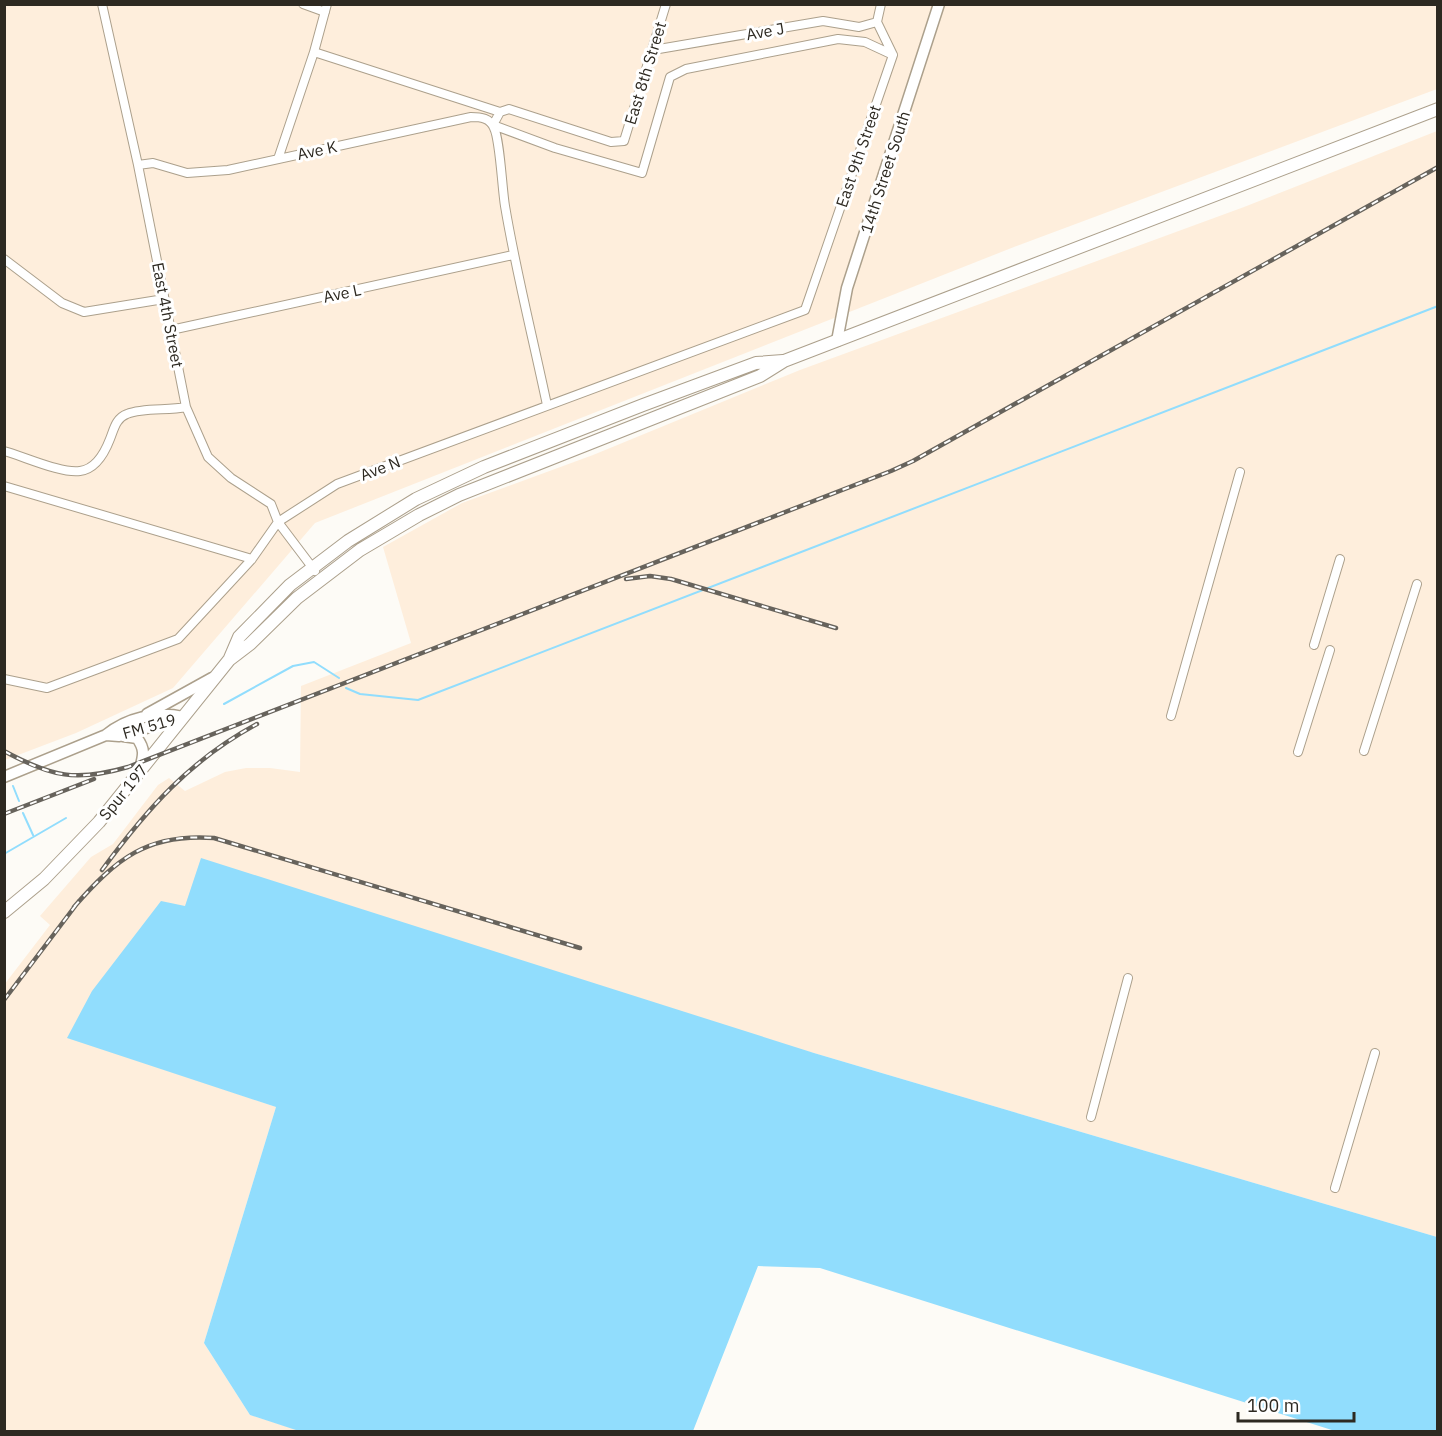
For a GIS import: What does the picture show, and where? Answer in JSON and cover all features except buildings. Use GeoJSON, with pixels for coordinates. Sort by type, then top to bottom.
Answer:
{"type":"FeatureCollection","features":[{"type":"Feature","properties":{"kind":"main road","name":"14th Street South"},"geometry":{"type":"LineString","coordinates":[[837,341],[847,288],[939,4]]}},
{"type":"Feature","properties":{"kind":"main road"},"geometry":{"type":"LineString","coordinates":[[229,660],[321,579],[376,539],[443,502],[760,376],[784,361],[1437,109]]}},
{"type":"Feature","properties":{"kind":"main road"},"geometry":{"type":"LineString","coordinates":[[229,660],[239,637],[270,604],[312,567],[379,520],[450,481],[756,363],[784,361]]}},
{"type":"Feature","properties":{"kind":"main road","name":"Spur 197"},"geometry":{"type":"LineString","coordinates":[[4,912],[44,879],[99,822],[212,678],[229,660]]}},
{"type":"Feature","properties":{"kind":"main road"},"geometry":{"type":"LineString","coordinates":[[139,718],[212,678]]}},
{"type":"Feature","properties":{"kind":"main road","name":"FM 519"},"geometry":{"type":"LineString","coordinates":[[4,777],[106,735],[116,727],[139,718],[161,714],[183,717]]}},
{"type":"Feature","properties":{"kind":"main road","name":"FM 519"},"geometry":{"type":"LineString","coordinates":[[106,735],[119,736],[183,717]]}},
{"type":"Feature","properties":{"kind":"main road"},"geometry":{"type":"LineString","coordinates":[[119,736],[137,738],[142,744],[144,756],[138,773]]}},
{"type":"Feature","properties":{"kind":"street","name":"East 4th Street"},"geometry":{"type":"LineString","coordinates":[[102,4],[138,165],[186,407],[208,457],[231,478],[271,504],[278,522],[321,579]]}},
{"type":"Feature","properties":{"kind":"street"},"geometry":{"type":"LineString","coordinates":[[278,159],[314,52],[326,8],[303,4]]}},
{"type":"Feature","properties":{"kind":"street","name":"East 8th Street"},"geometry":{"type":"LineString","coordinates":[[500,111],[509,110],[611,142],[624,141],[666,4]]}},
{"type":"Feature","properties":{"kind":"street"},"geometry":{"type":"LineString","coordinates":[[881,4],[876,22],[893,54]]}},
{"type":"Feature","properties":{"kind":"street","name":"Ave J"},"geometry":{"type":"LineString","coordinates":[[653,50],[822,21],[859,27],[876,22]]}},
{"type":"Feature","properties":{"kind":"street","name":"Ave K"},"geometry":{"type":"LineString","coordinates":[[138,165],[153,163],[187,173],[228,170],[471,117],[484,117],[493,125],[555,148],[642,173],[670,77],[686,69],[838,39],[865,42],[893,54]]}},
{"type":"Feature","properties":{"kind":"street"},"geometry":{"type":"LineString","coordinates":[[314,52],[500,111],[493,125],[513,255],[547,405]]}},
{"type":"Feature","properties":{"kind":"street","name":"East 9th Street"},"geometry":{"type":"LineString","coordinates":[[805,310],[893,54]]}},
{"type":"Feature","properties":{"kind":"street","name":"Ave L"},"geometry":{"type":"LineString","coordinates":[[171,330],[513,255]]}},
{"type":"Feature","properties":{"kind":"street"},"geometry":{"type":"LineString","coordinates":[[4,260],[62,303],[84,312],[164,299]]}},
{"type":"Feature","properties":{"kind":"street","name":"Ave N"},"geometry":{"type":"LineString","coordinates":[[4,679],[47,688],[178,639],[252,559],[278,522],[338,484],[805,310]]}},
{"type":"Feature","properties":{"kind":"street"},"geometry":{"type":"LineString","coordinates":[[4,451],[79,471],[92,466],[105,453],[117,420],[128,413],[186,407]]}},
{"type":"Feature","properties":{"kind":"street"},"geometry":{"type":"LineString","coordinates":[[1171,716],[1240,472]]}},
{"type":"Feature","properties":{"kind":"street"},"geometry":{"type":"LineString","coordinates":[[4,486],[252,559]]}},
{"type":"Feature","properties":{"kind":"street"},"geometry":{"type":"LineString","coordinates":[[1314,645],[1340,560]]}},
{"type":"Feature","properties":{"kind":"street"},"geometry":{"type":"LineString","coordinates":[[1364,752],[1417,584]]}},
{"type":"Feature","properties":{"kind":"street"},"geometry":{"type":"LineString","coordinates":[[1298,752],[1330,650]]}},
{"type":"Feature","properties":{"kind":"street"},"geometry":{"type":"LineString","coordinates":[[1091,1117],[1128,978]]}},
{"type":"Feature","properties":{"kind":"street"},"geometry":{"type":"LineString","coordinates":[[1335,1188],[1375,1053]]}},
{"type":"Feature","properties":{"kind":"shaded area"},"geometry":{"type":"Polygon","coordinates":[[[5,5],[1437,5],[1437,89],[1014,247],[315,523],[173,688],[76,733],[5,760],[5,5]]]}},
{"type":"Feature","properties":{"kind":"shaded area"},"geometry":{"type":"Polygon","coordinates":[[[1437,131],[1437,1237],[814,1053],[185,907],[68,1037],[276,1107],[204,1343],[250,1415],[302,1431],[5,1431],[4,985],[50,925],[40,916],[91,857],[113,844],[158,785],[169,778],[185,791],[225,772],[246,768],[300,772],[301,686],[411,643],[383,547],[462,503],[593,455],[800,370],[1244,207],[1437,131]]]}},
{"type":"Feature","properties":{"kind":"water"},"geometry":{"type":"Polygon","coordinates":[[[201,858],[814,1053],[1437,1237],[1437,1431],[1335,1431],[820,1268],[758,1266],[693,1431],[302,1432],[250,1415],[204,1343],[276,1107],[67,1038],[92,991],[161,901],[185,906],[201,858]]]}},
{"type":"Feature","properties":{"kind":"waterway"},"geometry":{"type":"LineString","coordinates":[[346,688],[360,694],[418,700],[1438,306]]}},
{"type":"Feature","properties":{"kind":"waterway"},"geometry":{"type":"LineString","coordinates":[[224,704],[293,666],[314,662],[339,678]]}},
{"type":"Feature","properties":{"kind":"waterway"},"geometry":{"type":"LineString","coordinates":[[13,786],[19,801]]}},
{"type":"Feature","properties":{"kind":"waterway"},"geometry":{"type":"LineString","coordinates":[[23,813],[33,835]]}},
{"type":"Feature","properties":{"kind":"waterway"},"geometry":{"type":"LineString","coordinates":[[4,854],[66,818]]}},
{"type":"Feature","properties":{"kind":"railway"},"geometry":{"type":"LineString","coordinates":[[4,751],[36,767],[64,774],[93,774],[128,767],[891,471],[913,461],[1438,167]]}},
{"type":"Feature","properties":{"kind":"railway"},"geometry":{"type":"LineString","coordinates":[[626,579],[650,576],[671,579],[836,628]]}},
{"type":"Feature","properties":{"kind":"railway"},"geometry":{"type":"LineString","coordinates":[[102,870],[153,806],[190,770],[211,753],[257,724]]}},
{"type":"Feature","properties":{"kind":"railway"},"geometry":{"type":"LineString","coordinates":[[4,814],[94,779]]}},
{"type":"Feature","properties":{"kind":"railway"},"geometry":{"type":"LineString","coordinates":[[74,907],[104,875],[119,863],[151,845],[170,840],[214,838],[580,948]]}},
{"type":"Feature","properties":{"kind":"railway"},"geometry":{"type":"LineString","coordinates":[[4,1000],[79,901]]}}]}
